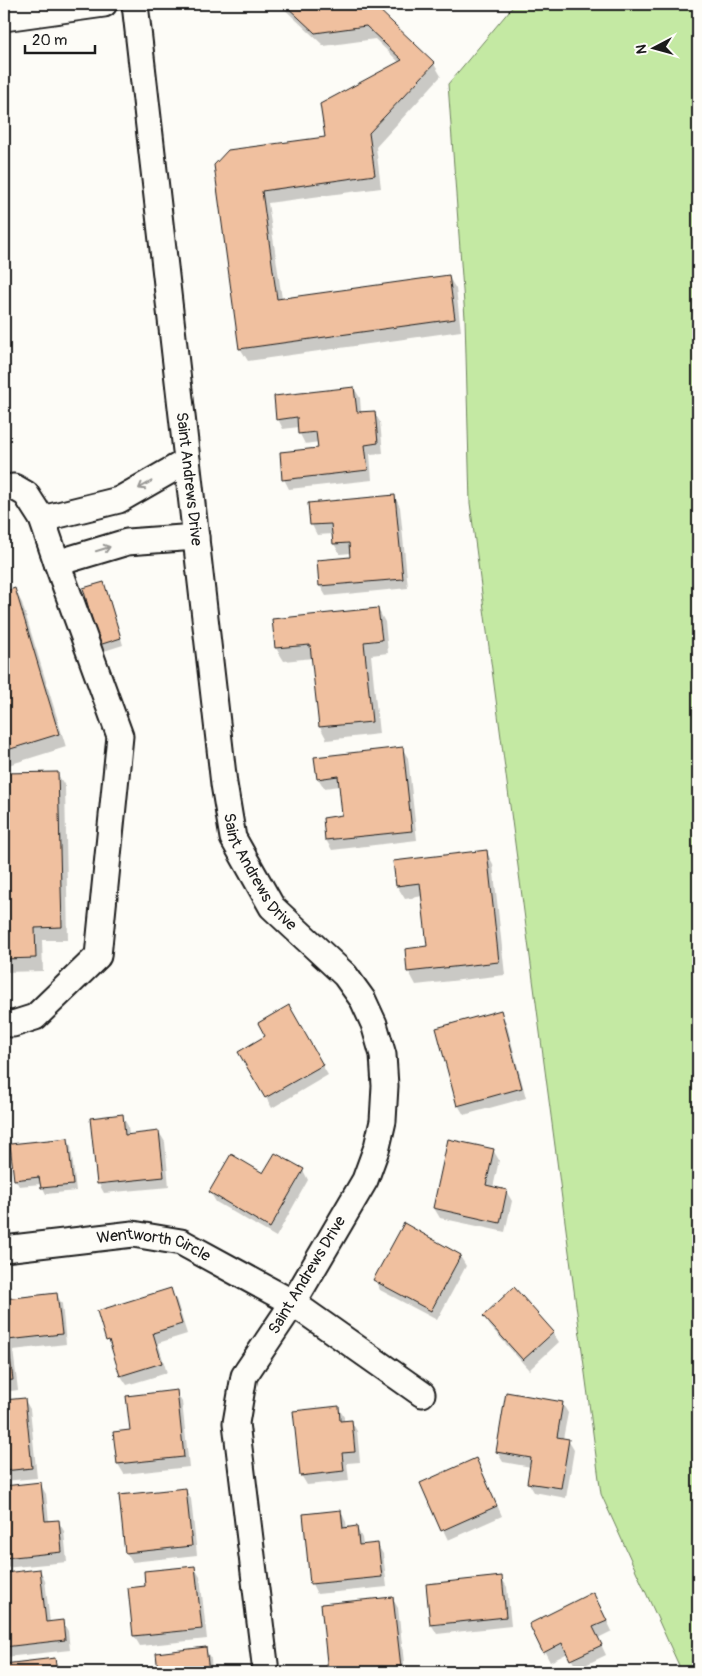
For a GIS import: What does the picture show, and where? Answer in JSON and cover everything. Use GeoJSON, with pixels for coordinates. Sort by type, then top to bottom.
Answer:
{"type":"FeatureCollection","features":[{"type":"Feature","properties":{"kind":"street"},"geometry":{"type":"LineString","coordinates":[[4,18],[104,4]]}},
{"type":"Feature","properties":{"kind":"street","name":"Saint Andrews Drive"},"geometry":{"type":"LineString","coordinates":[[135,4],[224,784],[233,838],[272,906],[345,975],[363,1000],[374,1024],[383,1054],[385,1086],[383,1121],[365,1180],[293,1302],[244,1376],[236,1424],[266,1672]]}},
{"type":"Feature","properties":{"kind":"street"},"geometry":{"type":"LineString","coordinates":[[42,519],[119,500],[187,461]]}},
{"type":"Feature","properties":{"kind":"street"},"geometry":{"type":"LineString","coordinates":[[4,488],[14,487],[26,494],[42,519],[120,736],[98,956],[35,1017],[13,1024],[4,1023]]}},
{"type":"Feature","properties":{"kind":"street"},"geometry":{"type":"LineString","coordinates":[[57,563],[127,542],[196,538]]}},
{"type":"Feature","properties":{"kind":"street","name":"Wentworth Circle"},"geometry":{"type":"LineString","coordinates":[[4,1249],[133,1234],[181,1242],[293,1302],[422,1394]]}},
{"type":"Feature","properties":{"kind":"green space"},"geometry":{"type":"Polygon","coordinates":[[[515,4],[698,4],[698,1672],[682,1672],[601,1494],[470,503],[465,318],[448,84],[515,4]]]}},
{"type":"Feature","properties":{"kind":"building"},"geometry":{"type":"Polygon","coordinates":[[[284,4],[373,4],[435,63],[369,133],[375,175],[262,191],[277,299],[449,275],[455,319],[239,349],[214,165],[228,150],[325,137],[320,104],[402,60],[366,26],[315,33],[284,4]]]}},
{"type":"Feature","properties":{"kind":"building"},"geometry":{"type":"Polygon","coordinates":[[[354,387],[357,412],[375,411],[378,443],[365,445],[368,470],[282,480],[280,452],[318,448],[316,432],[298,434],[297,417],[276,420],[274,396],[354,387]]]}},
{"type":"Feature","properties":{"kind":"building"},"geometry":{"type":"Polygon","coordinates":[[[395,495],[403,579],[319,586],[317,560],[350,557],[349,543],[333,544],[331,524],[310,525],[308,503],[395,495]]]}},
{"type":"Feature","properties":{"kind":"building"},"geometry":{"type":"Polygon","coordinates":[[[104,582],[121,638],[99,645],[83,588],[104,582]]]}},
{"type":"Feature","properties":{"kind":"building"},"geometry":{"type":"Polygon","coordinates":[[[15,588],[59,734],[4,751],[4,592],[15,588]]]}},
{"type":"Feature","properties":{"kind":"building"},"geometry":{"type":"Polygon","coordinates":[[[378,608],[382,640],[364,642],[372,722],[319,727],[310,645],[275,648],[272,619],[378,608]]]}},
{"type":"Feature","properties":{"kind":"building"},"geometry":{"type":"Polygon","coordinates":[[[403,747],[412,831],[325,840],[323,818],[342,815],[338,776],[317,779],[314,757],[403,747]]]}},
{"type":"Feature","properties":{"kind":"building"},"geometry":{"type":"Polygon","coordinates":[[[58,772],[62,927],[35,928],[36,958],[4,959],[4,773],[58,772]]]}},
{"type":"Feature","properties":{"kind":"building"},"geometry":{"type":"Polygon","coordinates":[[[487,850],[499,962],[407,972],[405,949],[427,946],[420,883],[396,886],[393,861],[487,850]]]}},
{"type":"Feature","properties":{"kind":"building"},"geometry":{"type":"Polygon","coordinates":[[[289,1005],[323,1065],[265,1098],[238,1052],[265,1036],[258,1023],[289,1005]]]}},
{"type":"Feature","properties":{"kind":"building"},"geometry":{"type":"Polygon","coordinates":[[[501,1010],[522,1088],[457,1106],[436,1028],[501,1010]]]}},
{"type":"Feature","properties":{"kind":"building"},"geometry":{"type":"Polygon","coordinates":[[[123,1114],[125,1135],[159,1131],[164,1177],[97,1184],[90,1118],[123,1114]]]}},
{"type":"Feature","properties":{"kind":"building"},"geometry":{"type":"Polygon","coordinates":[[[68,1138],[73,1185],[41,1188],[39,1177],[14,1180],[10,1144],[68,1138]]]}},
{"type":"Feature","properties":{"kind":"building"},"geometry":{"type":"Polygon","coordinates":[[[448,1139],[494,1149],[486,1185],[507,1190],[500,1223],[433,1208],[448,1139]]]}},
{"type":"Feature","properties":{"kind":"building"},"geometry":{"type":"Polygon","coordinates":[[[275,1153],[304,1169],[270,1228],[209,1192],[231,1154],[263,1173],[275,1153]]]}},
{"type":"Feature","properties":{"kind":"building"},"geometry":{"type":"Polygon","coordinates":[[[404,1223],[461,1255],[431,1311],[373,1280],[404,1223]]]}},
{"type":"Feature","properties":{"kind":"building"},"geometry":{"type":"Polygon","coordinates":[[[514,1287],[554,1332],[523,1360],[483,1316],[514,1287]]]}},
{"type":"Feature","properties":{"kind":"building"},"geometry":{"type":"Polygon","coordinates":[[[171,1288],[182,1324],[153,1333],[162,1363],[120,1376],[109,1340],[106,1341],[97,1311],[171,1288]]]}},
{"type":"Feature","properties":{"kind":"building"},"geometry":{"type":"Polygon","coordinates":[[[57,1293],[62,1334],[8,1340],[13,1380],[4,1381],[4,1299],[57,1293]]]}},
{"type":"Feature","properties":{"kind":"building"},"geometry":{"type":"Polygon","coordinates":[[[177,1390],[184,1457],[117,1464],[113,1432],[130,1430],[126,1396],[177,1390]]]}},
{"type":"Feature","properties":{"kind":"building"},"geometry":{"type":"Polygon","coordinates":[[[506,1392],[563,1402],[557,1437],[569,1439],[561,1488],[527,1483],[531,1458],[496,1452],[506,1392]]]}},
{"type":"Feature","properties":{"kind":"building"},"geometry":{"type":"Polygon","coordinates":[[[25,1398],[32,1468],[4,1471],[4,1400],[25,1398]]]}},
{"type":"Feature","properties":{"kind":"building"},"geometry":{"type":"Polygon","coordinates":[[[339,1406],[340,1421],[352,1420],[355,1452],[342,1453],[344,1471],[300,1476],[293,1411],[339,1406]]]}},
{"type":"Feature","properties":{"kind":"building"},"geometry":{"type":"Polygon","coordinates":[[[476,1458],[497,1506],[441,1531],[420,1483],[476,1458]]]}},
{"type":"Feature","properties":{"kind":"building"},"geometry":{"type":"Polygon","coordinates":[[[41,1482],[45,1521],[59,1520],[62,1552],[4,1558],[4,1486],[41,1482]]]}},
{"type":"Feature","properties":{"kind":"building"},"geometry":{"type":"Polygon","coordinates":[[[186,1488],[192,1546],[125,1553],[119,1495],[186,1488]]]}},
{"type":"Feature","properties":{"kind":"building"},"geometry":{"type":"Polygon","coordinates":[[[341,1510],[343,1528],[357,1526],[359,1545],[378,1543],[382,1577],[310,1584],[303,1514],[341,1510]]]}},
{"type":"Feature","properties":{"kind":"building"},"geometry":{"type":"Polygon","coordinates":[[[195,1566],[202,1629],[133,1636],[128,1588],[145,1586],[144,1571],[195,1566]]]}},
{"type":"Feature","properties":{"kind":"building"},"geometry":{"type":"Polygon","coordinates":[[[40,1569],[46,1622],[63,1620],[65,1640],[4,1647],[4,1573],[40,1569]]]}},
{"type":"Feature","properties":{"kind":"building"},"geometry":{"type":"Polygon","coordinates":[[[502,1576],[506,1617],[430,1625],[426,1584],[502,1576]]]}},
{"type":"Feature","properties":{"kind":"building"},"geometry":{"type":"Polygon","coordinates":[[[593,1592],[607,1621],[593,1627],[602,1645],[570,1660],[562,1643],[543,1653],[529,1624],[593,1592]]]}},
{"type":"Feature","properties":{"kind":"building"},"geometry":{"type":"Polygon","coordinates":[[[393,1597],[401,1667],[328,1672],[321,1604],[393,1597]]]}},
{"type":"Feature","properties":{"kind":"building"},"geometry":{"type":"Polygon","coordinates":[[[206,1647],[209,1672],[158,1672],[156,1653],[206,1647]]]}},
{"type":"Feature","properties":{"kind":"building"},"geometry":{"type":"Polygon","coordinates":[[[55,1658],[57,1672],[5,1672],[4,1664],[55,1658]]]}}]}
